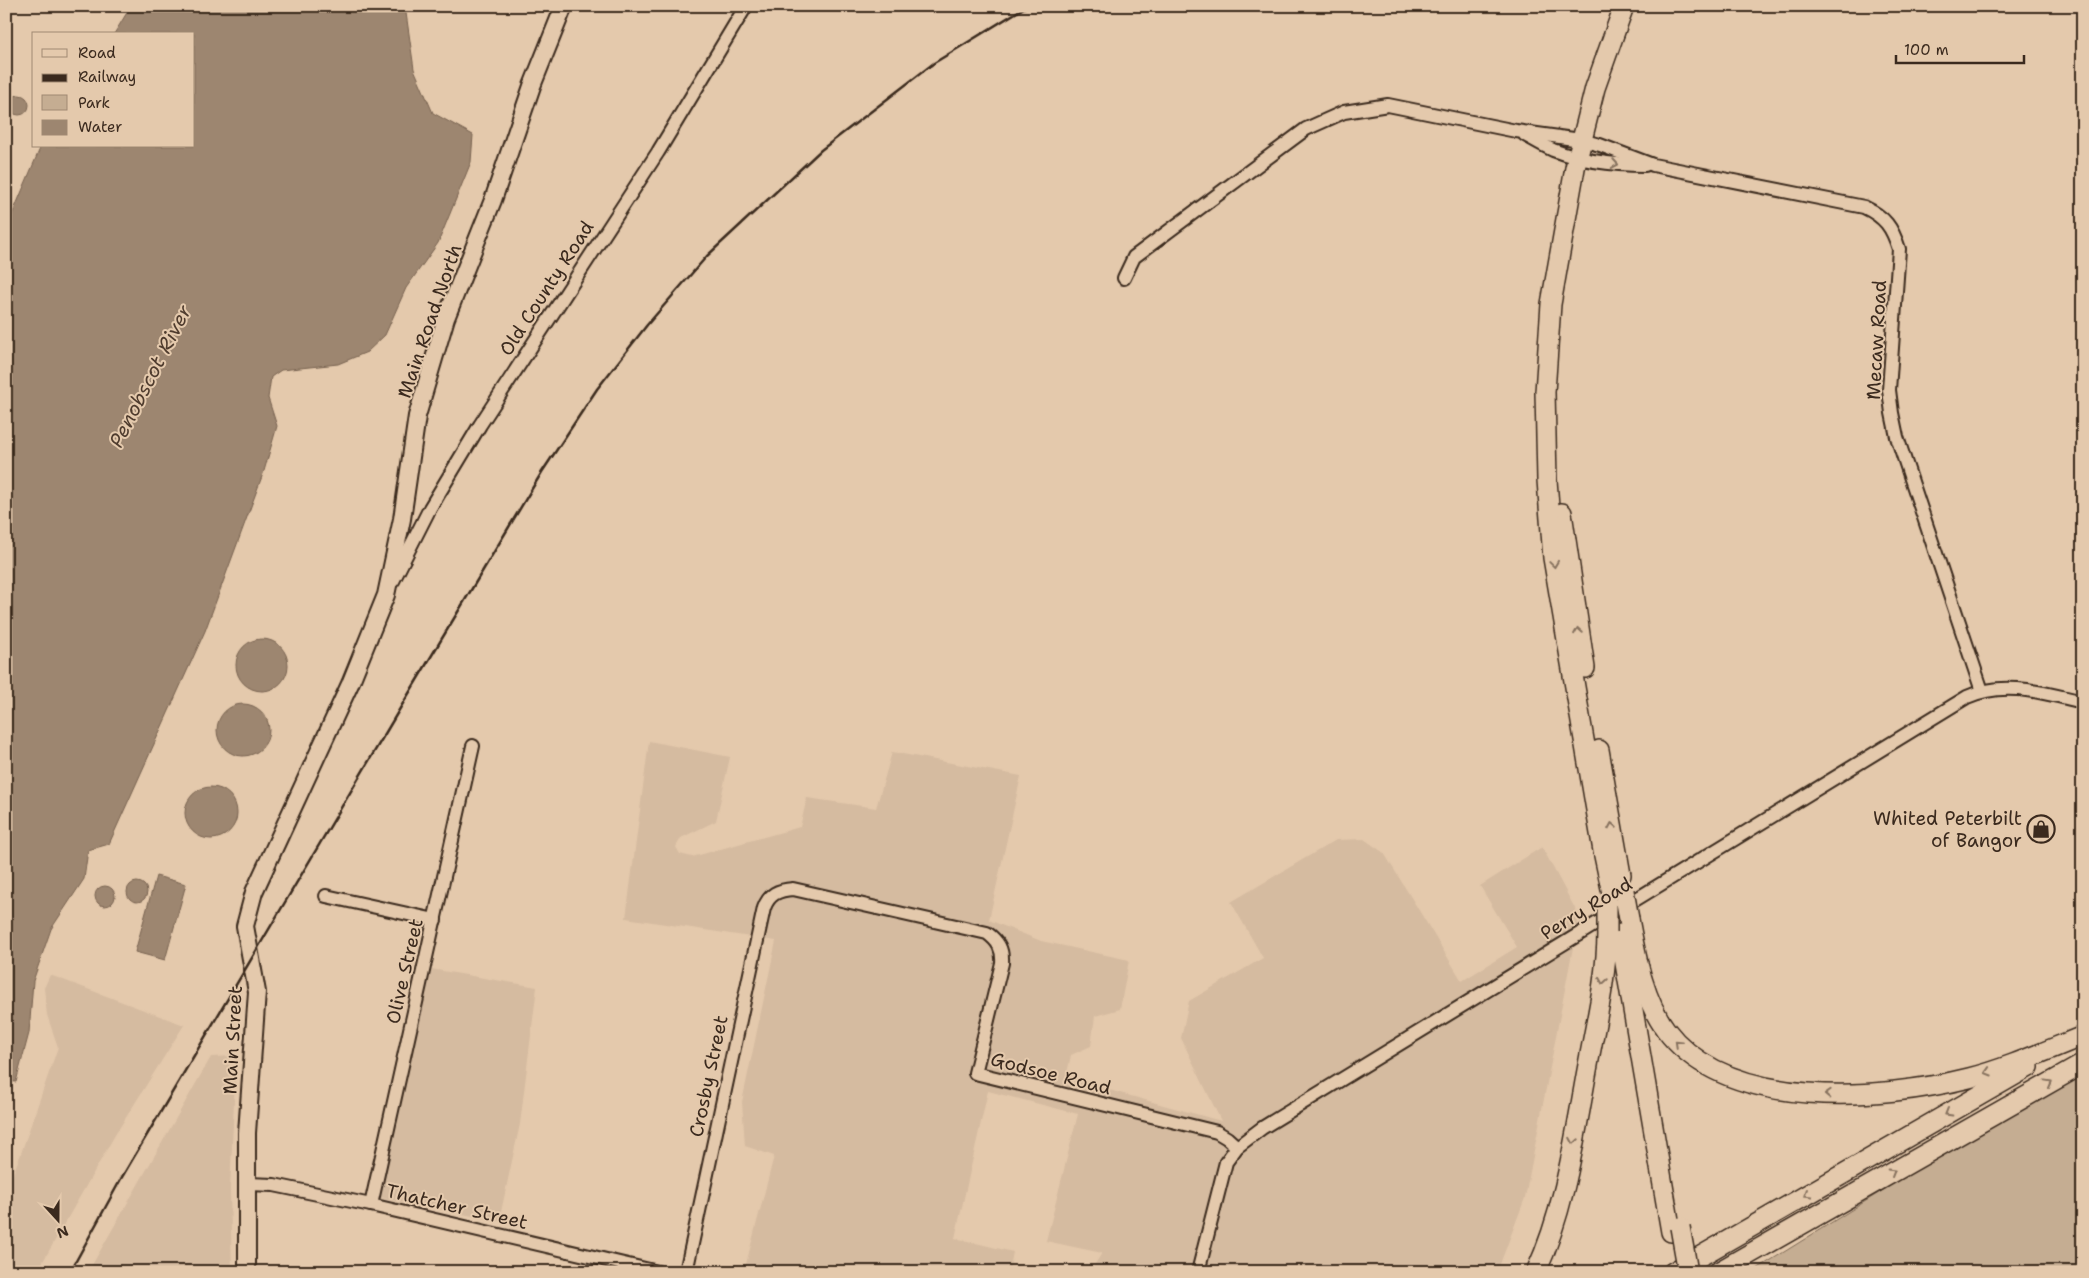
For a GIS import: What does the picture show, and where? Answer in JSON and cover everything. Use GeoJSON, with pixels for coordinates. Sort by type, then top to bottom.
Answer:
{"type":"FeatureCollection","features":[{"type":"Feature","properties":{"kind":"highway"},"geometry":{"type":"LineString","coordinates":[[1615,897],[1603,851],[1556,573],[1546,480],[1546,363],[1551,304],[1579,148],[1605,57],[1624,6]]}},
{"type":"Feature","properties":{"kind":"highway"},"geometry":{"type":"LineString","coordinates":[[1562,249],[1557,426],[1562,512],[1618,926],[1676,1229],[1688,1272]]}},
{"type":"Feature","properties":{"kind":"highway"},"geometry":{"type":"LineString","coordinates":[[1618,926],[1634,946],[1645,987],[1654,1010],[1676,1042],[1695,1057],[1718,1070],[1771,1088],[1807,1093],[1848,1094],[1885,1093],[1924,1087],[1999,1069],[2083,1038]]}},
{"type":"Feature","properties":{"kind":"highway"},"geometry":{"type":"LineString","coordinates":[[1536,1272],[1557,1218],[1567,1177],[1602,984],[1618,926]]}},
{"type":"Feature","properties":{"kind":"highway"},"geometry":{"type":"LineString","coordinates":[[1634,946],[1676,1229],[1678,1272]]}},
{"type":"Feature","properties":{"kind":"highway"},"geometry":{"type":"LineString","coordinates":[[1673,1272],[2083,1038]]}},
{"type":"Feature","properties":{"kind":"highway"},"geometry":{"type":"LineString","coordinates":[[1718,1272],[2083,1064]]}},
{"type":"Feature","properties":{"kind":"highway"},"geometry":{"type":"LineString","coordinates":[[1731,1272],[1769,1243]]}},
{"type":"Feature","properties":{"kind":"main road","name":"Main Road North"},"geometry":{"type":"LineString","coordinates":[[350,684],[386,595],[402,519],[417,416],[444,327],[493,200],[532,86],[564,6]]}},
{"type":"Feature","properties":{"kind":"main road","name":"Main Street"},"geometry":{"type":"LineString","coordinates":[[247,1272],[246,1184],[248,1120],[257,992],[245,926],[254,892],[350,684]]}},
{"type":"Feature","properties":{"kind":"street","name":"Old County Road"},"geometry":{"type":"LineString","coordinates":[[386,595],[430,508],[480,425],[658,152],[746,6]]}},
{"type":"Feature","properties":{"kind":"street","name":"Mecaw Road"},"geometry":{"type":"LineString","coordinates":[[1124,278],[1134,257],[1306,129],[1344,112],[1388,105],[1516,131],[1579,148],[1600,145],[1653,165],[1864,207],[1878,214],[1895,235],[1899,249],[1889,390],[1892,413],[1898,437],[1982,691]]}},
{"type":"Feature","properties":{"kind":"street","name":"Perry Road"},"geometry":{"type":"LineString","coordinates":[[1198,1272],[1224,1168],[1237,1147],[1262,1128],[1898,737],[1967,697],[1982,691],[1998,688],[2024,690],[2083,702]]}},
{"type":"Feature","properties":{"kind":"street","name":"Olive Street"},"geometry":{"type":"LineString","coordinates":[[371,1205],[473,746]]}},
{"type":"Feature","properties":{"kind":"street","name":"Godsoe Road"},"geometry":{"type":"LineString","coordinates":[[775,892],[793,889],[986,933],[1000,945],[1003,954],[975,1073],[1217,1132],[1237,1147]]}},
{"type":"Feature","properties":{"kind":"street","name":"Crosby Street"},"geometry":{"type":"LineString","coordinates":[[686,1272],[764,908],[767,898],[775,892]]}},
{"type":"Feature","properties":{"kind":"street"},"geometry":{"type":"LineString","coordinates":[[326,896],[435,920]]}},
{"type":"Feature","properties":{"kind":"street","name":"Thatcher Street"},"geometry":{"type":"LineString","coordinates":[[246,1184],[274,1185],[371,1205],[658,1272]]}},
{"type":"Feature","properties":{"kind":"shaded area"},"geometry":{"type":"Polygon","coordinates":[[[649,741],[730,757],[716,821],[681,838],[676,847],[680,854],[692,857],[800,827],[807,798],[876,808],[892,752],[1021,776],[989,920],[1041,941],[1129,960],[1120,1009],[1095,1016],[1091,1046],[1071,1055],[1066,1078],[1221,1121],[1181,1038],[1189,1001],[1263,958],[1231,902],[1336,840],[1364,839],[1384,853],[1462,981],[1517,947],[1480,886],[1542,847],[1579,916],[1525,1198],[1497,1272],[1090,1272],[1102,1253],[1046,1241],[1078,1114],[988,1091],[955,1238],[1013,1252],[1009,1272],[744,1272],[774,1156],[745,1146],[742,1102],[776,941],[626,918],[649,741]]]}},
{"type":"Feature","properties":{"kind":"shaded area"},"geometry":{"type":"Polygon","coordinates":[[[431,969],[537,987],[520,1124],[499,1221],[380,1198],[431,969]]]}},
{"type":"Feature","properties":{"kind":"shaded area"},"geometry":{"type":"Polygon","coordinates":[[[50,975],[184,1025],[115,1135],[37,1272],[34,1272],[6,1267],[6,1190],[19,1159],[58,1047],[47,1015],[44,988],[50,975]]]}},
{"type":"Feature","properties":{"kind":"shaded area"},"geometry":{"type":"Polygon","coordinates":[[[236,1056],[230,1190],[232,1272],[88,1272],[211,1057],[236,1056]]]}},
{"type":"Feature","properties":{"kind":"green space"},"geometry":{"type":"Polygon","coordinates":[[[2083,1073],[2083,1272],[1752,1272],[1930,1161],[2083,1073]]]}},
{"type":"Feature","properties":{"kind":"water","name":"Penobscot River"},"geometry":{"type":"Polygon","coordinates":[[[131,6],[405,6],[414,69],[433,113],[473,135],[471,162],[438,243],[406,288],[385,335],[367,352],[338,364],[281,370],[271,377],[268,398],[277,426],[264,471],[205,631],[109,844],[88,850],[84,879],[51,929],[33,981],[29,1033],[16,1082],[6,1081],[6,229],[40,148],[195,148],[195,32],[115,32],[131,6]]]}},
{"type":"Feature","properties":{"kind":"water"},"geometry":{"type":"Polygon","coordinates":[[[19,95],[26,98],[29,105],[26,112],[19,115],[12,112],[9,105],[12,98],[19,95]]]}},
{"type":"Feature","properties":{"kind":"water"},"geometry":{"type":"Polygon","coordinates":[[[262,639],[272,641],[280,647],[286,655],[288,665],[286,675],[280,683],[272,689],[262,691],[252,689],[244,683],[238,675],[236,665],[238,655],[244,647],[252,641],[262,639]]]}},
{"type":"Feature","properties":{"kind":"water"},"geometry":{"type":"Polygon","coordinates":[[[243,704],[253,706],[261,712],[267,720],[269,730],[267,740],[261,748],[253,754],[243,756],[233,754],[225,748],[219,740],[217,730],[219,720],[225,712],[233,706],[243,704]]]}},
{"type":"Feature","properties":{"kind":"water"},"geometry":{"type":"Polygon","coordinates":[[[211,787],[221,789],[229,795],[235,803],[237,813],[235,823],[229,831],[221,837],[211,839],[201,837],[193,831],[187,823],[185,813],[187,803],[193,795],[201,789],[211,787]]]}},
{"type":"Feature","properties":{"kind":"water"},"geometry":{"type":"Polygon","coordinates":[[[156,876],[186,884],[165,960],[135,952],[156,876]]]}},
{"type":"Feature","properties":{"kind":"water"},"geometry":{"type":"Polygon","coordinates":[[[137,882],[144,885],[147,892],[144,899],[137,902],[130,899],[127,892],[130,885],[137,882]]]}},
{"type":"Feature","properties":{"kind":"water"},"geometry":{"type":"Polygon","coordinates":[[[105,886],[112,889],[115,896],[112,903],[105,906],[98,903],[95,896],[98,889],[105,886]]]}},
{"type":"Feature","properties":{"kind":"railway"},"geometry":{"type":"LineString","coordinates":[[70,1272],[122,1177],[405,700],[542,472],[597,389],[647,325],[707,256],[821,150],[934,63],[1027,6]]}},
{"type":"Feature","properties":{"kind":"place","name":"Whited Peterbilt of Bangor"},"geometry":{"type":"Point","coordinates":[2041,829]}}]}
